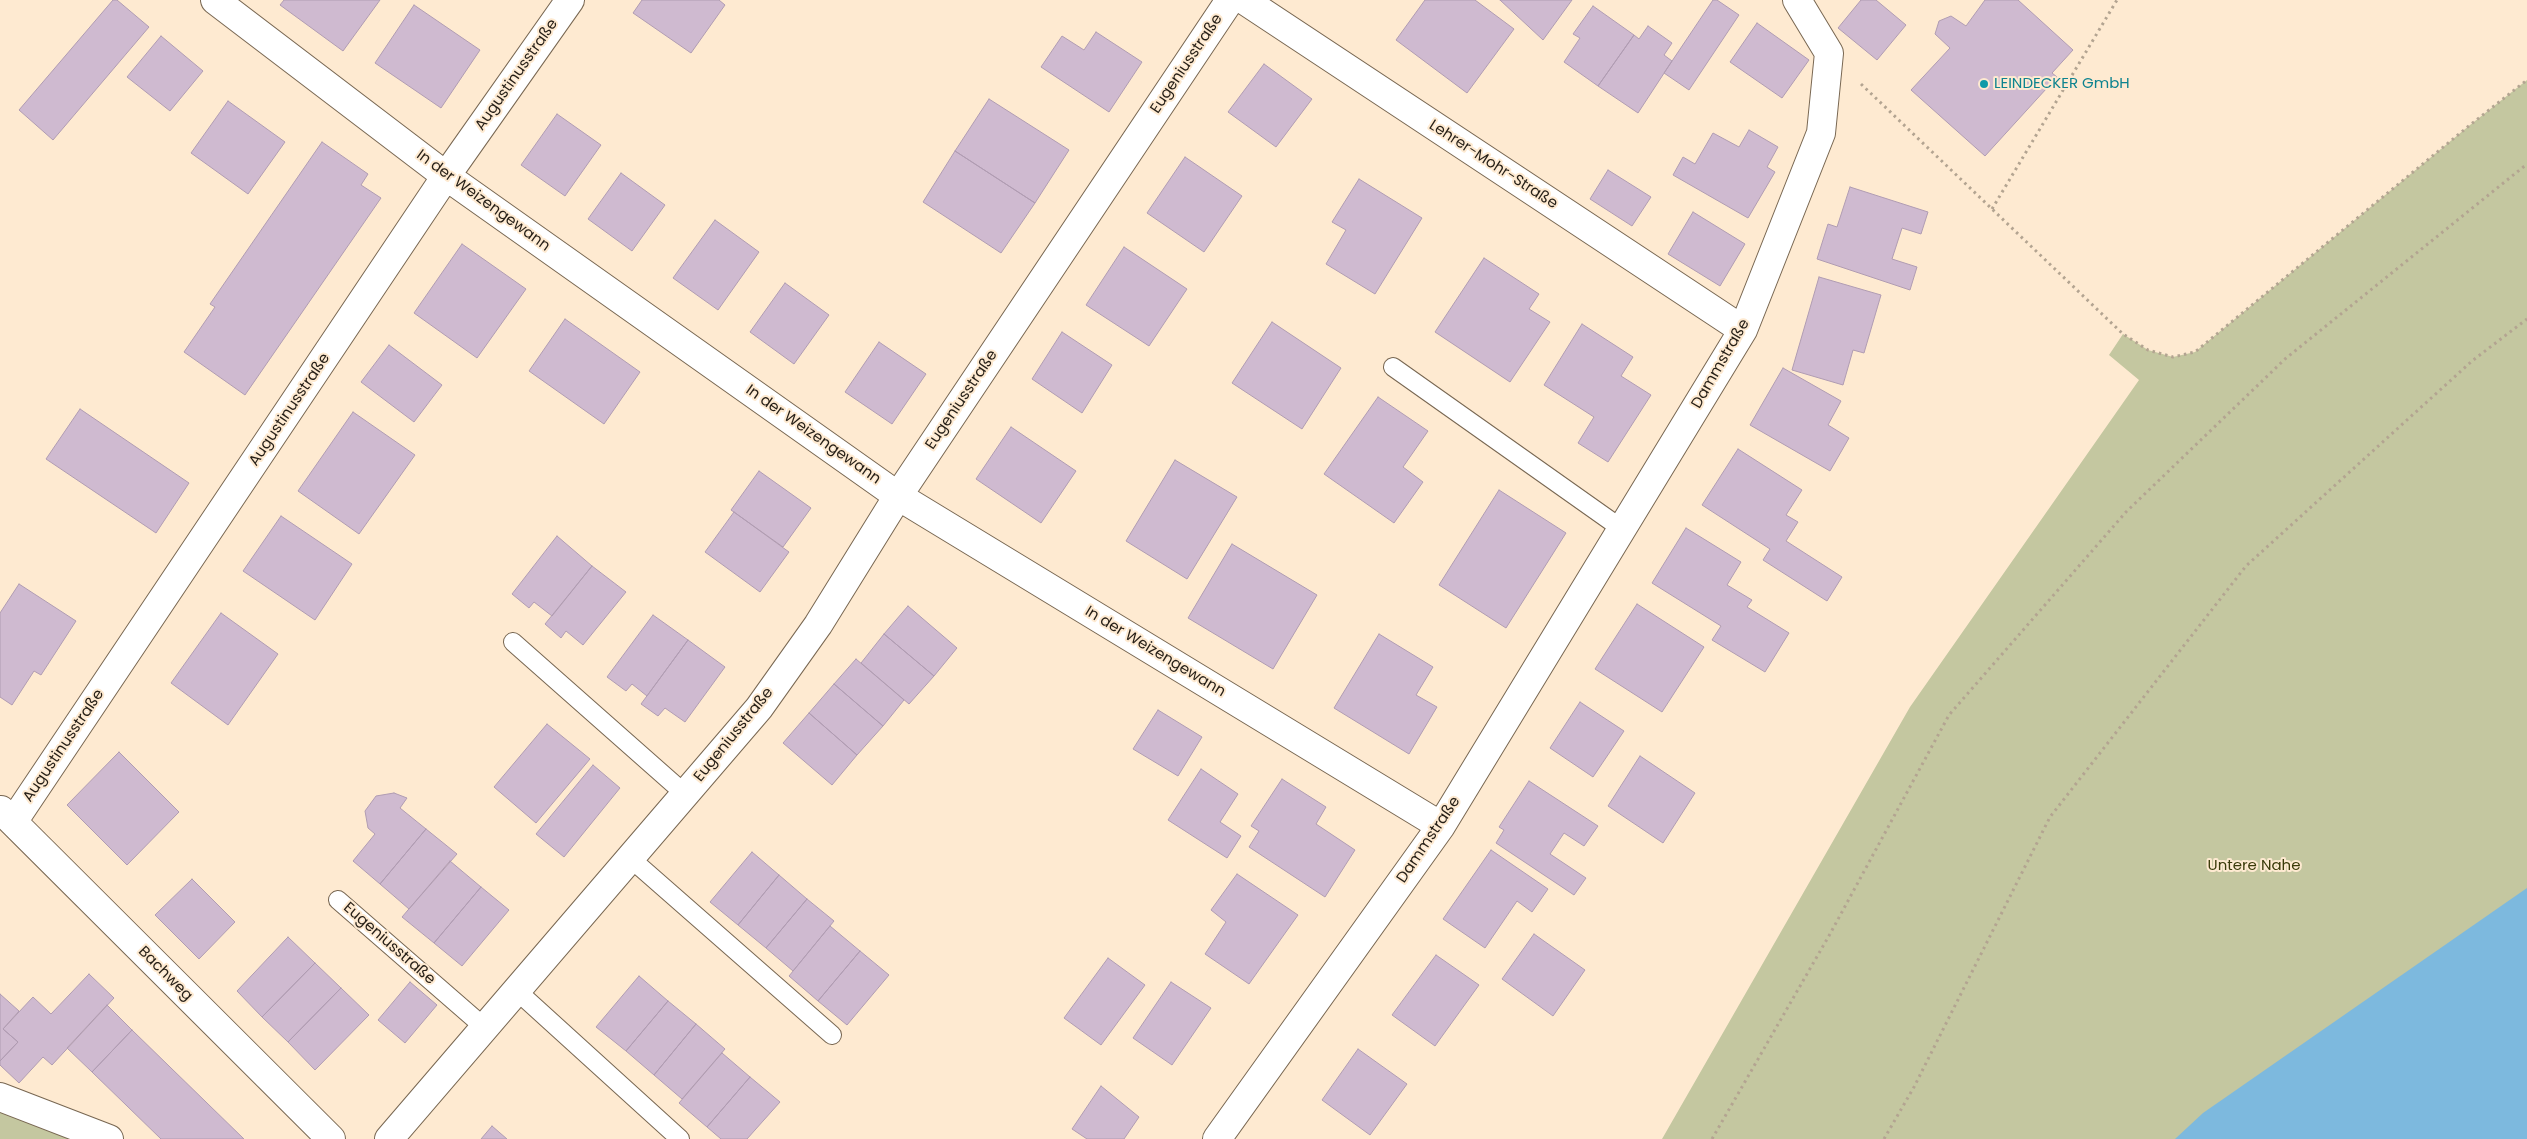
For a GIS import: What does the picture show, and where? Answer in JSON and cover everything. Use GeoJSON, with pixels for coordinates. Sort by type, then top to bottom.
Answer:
{"type":"FeatureCollection","features":[{"type":"Feature","properties":{"kind":"street","name":"In der Weizengewann"},"geometry":{"type":"LineString","coordinates":[[215,0],[446,176],[898,496],[1441,826]]}},
{"type":"Feature","properties":{"kind":"street","name":"Augustinusstraße"},"geometry":{"type":"LineString","coordinates":[[7,816],[446,176],[570,0]]}},
{"type":"Feature","properties":{"kind":"street","name":"Eugeniusstraße"},"geometry":{"type":"LineString","coordinates":[[389,1139],[758,708],[818,626],[898,496],[1230,0]]}},
{"type":"Feature","properties":{"kind":"street","name":"Lehrer-Mohr-Straße"},"geometry":{"type":"LineString","coordinates":[[1244,0],[1743,330]]}},
{"type":"Feature","properties":{"kind":"street"},"geometry":{"type":"LineString","coordinates":[[1797,0],[1828,53]]}},
{"type":"Feature","properties":{"kind":"street","name":"Dammstraße"},"geometry":{"type":"LineString","coordinates":[[1217,1139],[1441,826],[1743,330],[1820,134],[1828,53]]}},
{"type":"Feature","properties":{"kind":"street","name":"Bachweg"},"geometry":{"type":"LineString","coordinates":[[7,816],[331,1139]]}},
{"type":"Feature","properties":{"kind":"street"},"geometry":{"type":"LineString","coordinates":[[0,1097],[109,1139]]}},
{"type":"Feature","properties":{"kind":"lane"},"geometry":{"type":"LineString","coordinates":[[1394,367],[1622,529]]}},
{"type":"Feature","properties":{"kind":"lane","name":"Eugeniusstraße"},"geometry":{"type":"LineString","coordinates":[[514,642],[685,794]]}},
{"type":"Feature","properties":{"kind":"lane"},"geometry":{"type":"LineString","coordinates":[[629,857],[832,1035]]}},
{"type":"Feature","properties":{"kind":"lane","name":"Eugeniusstraße"},"geometry":{"type":"LineString","coordinates":[[338,900],[484,1027]]}},
{"type":"Feature","properties":{"kind":"lane"},"geometry":{"type":"LineString","coordinates":[[516,990],[680,1139]]}},
{"type":"Feature","properties":{"kind":"path"},"geometry":{"type":"LineString","coordinates":[[1992,209],[2117,0]]}},
{"type":"Feature","properties":{"kind":"path"},"geometry":{"type":"LineString","coordinates":[[1828,53],[2123,334],[2148,350],[2173,357],[2195,352],[2527,80]]}},
{"type":"Feature","properties":{"kind":"path"},"geometry":{"type":"LineString","coordinates":[[1712,1139],[1830,934],[1949,716],[2126,512],[2270,373],[2458,218],[2527,164]]}},
{"type":"Feature","properties":{"kind":"path"},"geometry":{"type":"LineString","coordinates":[[1884,1139],[1914,1087],[2050,817],[2246,566],[2472,361],[2527,319]]}},
{"type":"Feature","properties":{"kind":"green space","name":"Untere Nahe"},"geometry":{"type":"Polygon","coordinates":[[[2527,80],[2527,1139],[1662,1139],[1910,707],[2139,380],[2109,355],[2123,334],[2148,350],[2173,357],[2195,352],[2527,80]]]}},
{"type":"Feature","properties":{"kind":"green space"},"geometry":{"type":"Polygon","coordinates":[[[0,1097],[109,1139],[0,1139],[0,1097]]]}},
{"type":"Feature","properties":{"kind":"water"},"geometry":{"type":"Polygon","coordinates":[[[2527,888],[2527,1139],[2175,1139],[2203,1113],[2527,888]]]}},
{"type":"Feature","properties":{"kind":"building"},"geometry":{"type":"Polygon","coordinates":[[[113,0],[117,0],[149,27],[53,140],[19,110],[113,0]]]}},
{"type":"Feature","properties":{"kind":"building"},"geometry":{"type":"Polygon","coordinates":[[[284,0],[380,0],[343,51],[280,5],[284,0]]]}},
{"type":"Feature","properties":{"kind":"building"},"geometry":{"type":"Polygon","coordinates":[[[642,0],[719,0],[725,5],[691,53],[633,13],[642,0]]]}},
{"type":"Feature","properties":{"kind":"building"},"geometry":{"type":"Polygon","coordinates":[[[1425,0],[1475,0],[1514,29],[1467,93],[1396,40],[1425,0]]]}},
{"type":"Feature","properties":{"kind":"building"},"geometry":{"type":"Polygon","coordinates":[[[1500,0],[1572,0],[1543,40],[1500,0]]]}},
{"type":"Feature","properties":{"kind":"building"},"geometry":{"type":"Polygon","coordinates":[[[1713,0],[1717,0],[1739,15],[1689,90],[1664,73],[1713,0]]]}},
{"type":"Feature","properties":{"kind":"building"},"geometry":{"type":"Polygon","coordinates":[[[1861,0],[1876,0],[1906,25],[1877,60],[1838,28],[1861,0]]]}},
{"type":"Feature","properties":{"kind":"building","name":"LEINDECKER GmbH"},"geometry":{"type":"Polygon","coordinates":[[[1985,0],[2018,0],[2073,50],[2052,73],[2057,77],[1985,156],[1911,90],[1950,48],[1935,34],[1939,21],[1951,16],[1966,26],[1985,0]]]}},
{"type":"Feature","properties":{"kind":"building"},"geometry":{"type":"Polygon","coordinates":[[[414,5],[480,50],[441,108],[375,63],[414,5]]]}},
{"type":"Feature","properties":{"kind":"building"},"geometry":{"type":"Polygon","coordinates":[[[1593,6],[1634,35],[1598,86],[1564,62],[1580,38],[1573,34],[1593,6]]]}},
{"type":"Feature","properties":{"kind":"building"},"geometry":{"type":"Polygon","coordinates":[[[1757,23],[1809,60],[1782,98],[1730,62],[1757,23]]]}},
{"type":"Feature","properties":{"kind":"building"},"geometry":{"type":"Polygon","coordinates":[[[1648,26],[1672,43],[1664,55],[1672,61],[1638,113],[1598,86],[1634,35],[1639,39],[1648,26]]]}},
{"type":"Feature","properties":{"kind":"building"},"geometry":{"type":"Polygon","coordinates":[[[1096,32],[1142,62],[1109,112],[1041,67],[1062,36],[1084,50],[1096,32]]]}},
{"type":"Feature","properties":{"kind":"building"},"geometry":{"type":"Polygon","coordinates":[[[161,36],[203,71],[170,111],[127,77],[161,36]]]}},
{"type":"Feature","properties":{"kind":"building"},"geometry":{"type":"Polygon","coordinates":[[[1264,64],[1312,99],[1276,147],[1228,112],[1264,64]]]}},
{"type":"Feature","properties":{"kind":"building"},"geometry":{"type":"Polygon","coordinates":[[[989,99],[1069,150],[1035,203],[955,151],[989,99]]]}},
{"type":"Feature","properties":{"kind":"building"},"geometry":{"type":"Polygon","coordinates":[[[228,101],[285,142],[248,194],[191,153],[228,101]]]}},
{"type":"Feature","properties":{"kind":"building"},"geometry":{"type":"Polygon","coordinates":[[[557,114],[601,145],[565,196],[521,165],[557,114]]]}},
{"type":"Feature","properties":{"kind":"building"},"geometry":{"type":"Polygon","coordinates":[[[1749,130],[1778,147],[1767,167],[1775,172],[1748,218],[1673,175],[1683,157],[1695,164],[1713,133],[1739,147],[1749,130]]]}},
{"type":"Feature","properties":{"kind":"building"},"geometry":{"type":"Polygon","coordinates":[[[322,142],[368,174],[361,185],[381,198],[245,395],[184,352],[215,307],[210,304],[322,142]]]}},
{"type":"Feature","properties":{"kind":"building"},"geometry":{"type":"Polygon","coordinates":[[[955,151],[1035,203],[1001,253],[923,202],[955,151]]]}},
{"type":"Feature","properties":{"kind":"building"},"geometry":{"type":"Polygon","coordinates":[[[1185,157],[1242,196],[1204,252],[1147,213],[1185,157]]]}},
{"type":"Feature","properties":{"kind":"building"},"geometry":{"type":"Polygon","coordinates":[[[1608,170],[1651,197],[1632,226],[1590,199],[1608,170]]]}},
{"type":"Feature","properties":{"kind":"building"},"geometry":{"type":"Polygon","coordinates":[[[621,173],[665,205],[632,251],[588,219],[621,173]]]}},
{"type":"Feature","properties":{"kind":"building"},"geometry":{"type":"Polygon","coordinates":[[[1359,179],[1422,218],[1375,294],[1326,264],[1346,230],[1332,222],[1359,179]]]}},
{"type":"Feature","properties":{"kind":"building"},"geometry":{"type":"Polygon","coordinates":[[[1850,187],[1928,212],[1921,234],[1902,228],[1892,259],[1917,267],[1910,290],[1817,259],[1828,224],[1837,227],[1850,187]]]}},
{"type":"Feature","properties":{"kind":"building"},"geometry":{"type":"Polygon","coordinates":[[[1693,212],[1745,244],[1720,286],[1668,254],[1693,212]]]}},
{"type":"Feature","properties":{"kind":"building"},"geometry":{"type":"Polygon","coordinates":[[[715,220],[759,252],[718,310],[673,278],[715,220]]]}},
{"type":"Feature","properties":{"kind":"building"},"geometry":{"type":"Polygon","coordinates":[[[462,244],[526,289],[477,358],[414,313],[462,244]]]}},
{"type":"Feature","properties":{"kind":"building"},"geometry":{"type":"Polygon","coordinates":[[[1124,247],[1187,289],[1149,346],[1086,305],[1124,247]]]}},
{"type":"Feature","properties":{"kind":"building"},"geometry":{"type":"Polygon","coordinates":[[[1484,258],[1539,294],[1529,309],[1550,322],[1510,382],[1435,332],[1484,258]]]}},
{"type":"Feature","properties":{"kind":"building"},"geometry":{"type":"Polygon","coordinates":[[[1819,277],[1881,295],[1864,353],[1853,350],[1843,385],[1792,370],[1819,277]]]}},
{"type":"Feature","properties":{"kind":"building"},"geometry":{"type":"Polygon","coordinates":[[[785,283],[829,315],[794,364],[750,332],[785,283]]]}},
{"type":"Feature","properties":{"kind":"building"},"geometry":{"type":"Polygon","coordinates":[[[565,319],[640,372],[604,424],[529,371],[565,319]]]}},
{"type":"Feature","properties":{"kind":"building"},"geometry":{"type":"Polygon","coordinates":[[[1272,322],[1341,368],[1302,429],[1232,383],[1272,322]]]}},
{"type":"Feature","properties":{"kind":"building"},"geometry":{"type":"Polygon","coordinates":[[[1582,324],[1633,357],[1621,376],[1651,395],[1608,462],[1578,443],[1594,417],[1544,385],[1582,324]]]}},
{"type":"Feature","properties":{"kind":"building"},"geometry":{"type":"Polygon","coordinates":[[[1062,332],[1112,365],[1082,413],[1032,379],[1062,332]]]}},
{"type":"Feature","properties":{"kind":"building"},"geometry":{"type":"Polygon","coordinates":[[[879,342],[926,374],[892,424],[845,392],[879,342]]]}},
{"type":"Feature","properties":{"kind":"building"},"geometry":{"type":"Polygon","coordinates":[[[389,345],[442,385],[414,422],[361,382],[389,345]]]}},
{"type":"Feature","properties":{"kind":"building"},"geometry":{"type":"Polygon","coordinates":[[[1783,368],[1841,401],[1828,425],[1849,438],[1830,471],[1750,425],[1783,368]]]}},
{"type":"Feature","properties":{"kind":"building"},"geometry":{"type":"Polygon","coordinates":[[[1378,397],[1428,431],[1403,467],[1423,482],[1394,523],[1324,474],[1378,397]]]}},
{"type":"Feature","properties":{"kind":"building"},"geometry":{"type":"Polygon","coordinates":[[[80,409],[189,483],[156,533],[46,459],[80,409]]]}},
{"type":"Feature","properties":{"kind":"building"},"geometry":{"type":"Polygon","coordinates":[[[353,412],[415,455],[359,534],[298,491],[353,412]]]}},
{"type":"Feature","properties":{"kind":"building"},"geometry":{"type":"Polygon","coordinates":[[[1011,427],[1076,471],[1041,523],[976,479],[1011,427]]]}},
{"type":"Feature","properties":{"kind":"building"},"geometry":{"type":"Polygon","coordinates":[[[1738,449],[1802,490],[1786,515],[1798,522],[1786,541],[1842,577],[1827,601],[1763,560],[1770,549],[1702,505],[1738,449]]]}},
{"type":"Feature","properties":{"kind":"building"},"geometry":{"type":"Polygon","coordinates":[[[1175,460],[1237,497],[1187,579],[1126,541],[1175,460]]]}},
{"type":"Feature","properties":{"kind":"building"},"geometry":{"type":"Polygon","coordinates":[[[759,471],[811,508],[783,547],[731,510],[759,471]]]}},
{"type":"Feature","properties":{"kind":"building"},"geometry":{"type":"Polygon","coordinates":[[[1499,490],[1566,533],[1506,628],[1439,585],[1499,490]]]}},
{"type":"Feature","properties":{"kind":"building"},"geometry":{"type":"Polygon","coordinates":[[[734,512],[789,552],[760,592],[705,552],[734,512]]]}},
{"type":"Feature","properties":{"kind":"building"},"geometry":{"type":"Polygon","coordinates":[[[281,516],[352,564],[315,620],[243,571],[281,516]]]}},
{"type":"Feature","properties":{"kind":"building"},"geometry":{"type":"Polygon","coordinates":[[[1686,528],[1741,562],[1727,585],[1752,600],[1747,607],[1789,633],[1765,672],[1712,640],[1721,626],[1652,583],[1686,528]]]}},
{"type":"Feature","properties":{"kind":"building"},"geometry":{"type":"Polygon","coordinates":[[[557,536],[592,566],[552,616],[534,602],[529,608],[512,594],[557,536]]]}},
{"type":"Feature","properties":{"kind":"building"},"geometry":{"type":"Polygon","coordinates":[[[1232,544],[1317,595],[1273,669],[1188,618],[1232,544]]]}},
{"type":"Feature","properties":{"kind":"building"},"geometry":{"type":"Polygon","coordinates":[[[592,566],[626,592],[583,645],[566,631],[561,638],[545,624],[592,566]]]}},
{"type":"Feature","properties":{"kind":"building"},"geometry":{"type":"Polygon","coordinates":[[[19,584],[76,621],[41,675],[34,671],[12,705],[0,697],[0,613],[19,584]]]}},
{"type":"Feature","properties":{"kind":"building"},"geometry":{"type":"Polygon","coordinates":[[[1637,604],[1704,647],[1662,712],[1595,669],[1637,604]]]}},
{"type":"Feature","properties":{"kind":"building"},"geometry":{"type":"Polygon","coordinates":[[[908,606],[957,648],[934,676],[884,634],[908,606]]]}},
{"type":"Feature","properties":{"kind":"building"},"geometry":{"type":"Polygon","coordinates":[[[221,613],[278,654],[228,725],[171,683],[221,613]]]}},
{"type":"Feature","properties":{"kind":"building"},"geometry":{"type":"Polygon","coordinates":[[[653,615],[688,640],[647,696],[632,684],[626,691],[607,677],[653,615]]]}},
{"type":"Feature","properties":{"kind":"building"},"geometry":{"type":"Polygon","coordinates":[[[884,634],[934,676],[909,704],[861,663],[884,634]]]}},
{"type":"Feature","properties":{"kind":"building"},"geometry":{"type":"Polygon","coordinates":[[[1379,634],[1433,667],[1416,695],[1437,707],[1409,754],[1334,708],[1379,634]]]}},
{"type":"Feature","properties":{"kind":"building"},"geometry":{"type":"Polygon","coordinates":[[[688,640],[725,667],[685,722],[665,708],[658,716],[641,704],[688,640]]]}},
{"type":"Feature","properties":{"kind":"building"},"geometry":{"type":"Polygon","coordinates":[[[856,659],[904,700],[883,726],[834,684],[856,659]]]}},
{"type":"Feature","properties":{"kind":"building"},"geometry":{"type":"Polygon","coordinates":[[[834,684],[883,726],[857,755],[809,713],[834,684]]]}},
{"type":"Feature","properties":{"kind":"building"},"geometry":{"type":"Polygon","coordinates":[[[1580,702],[1624,731],[1593,777],[1550,748],[1580,702]]]}},
{"type":"Feature","properties":{"kind":"building"},"geometry":{"type":"Polygon","coordinates":[[[1158,710],[1202,737],[1178,776],[1133,749],[1158,710]]]}},
{"type":"Feature","properties":{"kind":"building"},"geometry":{"type":"Polygon","coordinates":[[[809,713],[857,755],[832,785],[783,743],[809,713]]]}},
{"type":"Feature","properties":{"kind":"building"},"geometry":{"type":"Polygon","coordinates":[[[547,724],[590,759],[536,823],[494,787],[547,724]]]}},
{"type":"Feature","properties":{"kind":"building"},"geometry":{"type":"Polygon","coordinates":[[[119,752],[179,812],[127,865],[67,805],[119,752]]]}},
{"type":"Feature","properties":{"kind":"building"},"geometry":{"type":"Polygon","coordinates":[[[1640,756],[1695,793],[1663,843],[1608,806],[1640,756]]]}},
{"type":"Feature","properties":{"kind":"building"},"geometry":{"type":"Polygon","coordinates":[[[593,765],[620,788],[564,857],[536,834],[593,765]]]}},
{"type":"Feature","properties":{"kind":"building"},"geometry":{"type":"Polygon","coordinates":[[[1201,769],[1238,794],[1220,822],[1241,836],[1227,858],[1168,820],[1201,769]]]}},
{"type":"Feature","properties":{"kind":"building"},"geometry":{"type":"Polygon","coordinates":[[[1282,779],[1326,807],[1316,824],[1355,850],[1325,897],[1249,847],[1259,831],[1251,826],[1282,779]]]}},
{"type":"Feature","properties":{"kind":"building"},"geometry":{"type":"Polygon","coordinates":[[[1529,781],[1598,826],[1584,846],[1564,833],[1550,854],[1586,878],[1574,895],[1496,843],[1504,830],[1499,827],[1529,781]]]}},
{"type":"Feature","properties":{"kind":"building"},"geometry":{"type":"Polygon","coordinates":[[[394,793],[407,798],[400,808],[426,829],[380,884],[353,861],[375,834],[368,828],[365,811],[376,796],[394,793]]]}},
{"type":"Feature","properties":{"kind":"building"},"geometry":{"type":"Polygon","coordinates":[[[426,829],[457,854],[409,909],[380,884],[426,829]]]}},
{"type":"Feature","properties":{"kind":"building"},"geometry":{"type":"Polygon","coordinates":[[[1491,850],[1548,889],[1532,912],[1517,901],[1485,948],[1443,919],[1491,850]]]}},
{"type":"Feature","properties":{"kind":"building"},"geometry":{"type":"Polygon","coordinates":[[[752,852],[779,875],[738,925],[710,902],[752,852]]]}},
{"type":"Feature","properties":{"kind":"building"},"geometry":{"type":"Polygon","coordinates":[[[450,861],[481,887],[434,943],[402,917],[450,861]]]}},
{"type":"Feature","properties":{"kind":"building"},"geometry":{"type":"Polygon","coordinates":[[[1237,874],[1298,915],[1249,984],[1205,954],[1226,922],[1211,910],[1237,874]]]}},
{"type":"Feature","properties":{"kind":"building"},"geometry":{"type":"Polygon","coordinates":[[[779,875],[807,899],[766,948],[738,925],[779,875]]]}},
{"type":"Feature","properties":{"kind":"building"},"geometry":{"type":"Polygon","coordinates":[[[192,879],[235,922],[199,959],[155,915],[192,879]]]}},
{"type":"Feature","properties":{"kind":"building"},"geometry":{"type":"Polygon","coordinates":[[[481,887],[509,910],[462,966],[434,943],[481,887]]]}},
{"type":"Feature","properties":{"kind":"building"},"geometry":{"type":"Polygon","coordinates":[[[807,899],[834,921],[793,971],[766,948],[807,899]]]}},
{"type":"Feature","properties":{"kind":"building"},"geometry":{"type":"Polygon","coordinates":[[[830,926],[860,951],[818,1001],[789,976],[830,926]]]}},
{"type":"Feature","properties":{"kind":"building"},"geometry":{"type":"Polygon","coordinates":[[[1534,934],[1585,970],[1553,1016],[1502,979],[1534,934]]]}},
{"type":"Feature","properties":{"kind":"building"},"geometry":{"type":"Polygon","coordinates":[[[288,937],[315,963],[262,1017],[237,991],[288,937]]]}},
{"type":"Feature","properties":{"kind":"building"},"geometry":{"type":"Polygon","coordinates":[[[860,951],[889,975],[847,1025],[818,1001],[860,951]]]}},
{"type":"Feature","properties":{"kind":"building"},"geometry":{"type":"Polygon","coordinates":[[[1436,955],[1479,985],[1435,1046],[1392,1015],[1436,955]]]}},
{"type":"Feature","properties":{"kind":"building"},"geometry":{"type":"Polygon","coordinates":[[[1108,958],[1145,985],[1101,1045],[1064,1018],[1108,958]]]}},
{"type":"Feature","properties":{"kind":"building"},"geometry":{"type":"Polygon","coordinates":[[[315,963],[341,988],[288,1042],[262,1017],[315,963]]]}},
{"type":"Feature","properties":{"kind":"building"},"geometry":{"type":"Polygon","coordinates":[[[89,974],[114,998],[52,1065],[43,1057],[19,1083],[0,1065],[0,1061],[18,1042],[3,1029],[33,997],[51,1014],[89,974]]]}},
{"type":"Feature","properties":{"kind":"building"},"geometry":{"type":"Polygon","coordinates":[[[639,976],[668,1001],[626,1051],[596,1027],[639,976]]]}},
{"type":"Feature","properties":{"kind":"building"},"geometry":{"type":"Polygon","coordinates":[[[410,982],[437,1005],[405,1043],[378,1020],[410,982]]]}},
{"type":"Feature","properties":{"kind":"building"},"geometry":{"type":"Polygon","coordinates":[[[1171,982],[1211,1008],[1172,1065],[1133,1038],[1171,982]]]}},
{"type":"Feature","properties":{"kind":"building"},"geometry":{"type":"Polygon","coordinates":[[[341,988],[369,1015],[315,1070],[288,1042],[341,988]]]}},
{"type":"Feature","properties":{"kind":"building"},"geometry":{"type":"Polygon","coordinates":[[[0,994],[19,1011],[3,1029],[18,1042],[0,1061],[0,994]]]}},
{"type":"Feature","properties":{"kind":"building"},"geometry":{"type":"Polygon","coordinates":[[[668,1001],[696,1024],[654,1075],[626,1051],[668,1001]]]}},
{"type":"Feature","properties":{"kind":"building"},"geometry":{"type":"Polygon","coordinates":[[[107,1005],[132,1030],[92,1072],[67,1048],[107,1005]]]}},
{"type":"Feature","properties":{"kind":"building"},"geometry":{"type":"Polygon","coordinates":[[[696,1024],[725,1049],[682,1099],[654,1075],[696,1024]]]}},
{"type":"Feature","properties":{"kind":"building"},"geometry":{"type":"Polygon","coordinates":[[[132,1030],[244,1139],[161,1139],[92,1072],[132,1030]]]}},
{"type":"Feature","properties":{"kind":"building"},"geometry":{"type":"Polygon","coordinates":[[[1358,1049],[1407,1084],[1370,1135],[1322,1100],[1358,1049]]]}},
{"type":"Feature","properties":{"kind":"building"},"geometry":{"type":"Polygon","coordinates":[[[722,1053],[750,1077],[707,1127],[679,1103],[722,1053]]]}},
{"type":"Feature","properties":{"kind":"building"},"geometry":{"type":"Polygon","coordinates":[[[750,1077],[780,1102],[747,1139],[721,1139],[707,1127],[750,1077]]]}},
{"type":"Feature","properties":{"kind":"building"},"geometry":{"type":"Polygon","coordinates":[[[1101,1086],[1139,1117],[1124,1139],[1087,1139],[1072,1129],[1101,1086]]]}},
{"type":"Feature","properties":{"kind":"building"},"geometry":{"type":"Polygon","coordinates":[[[492,1126],[507,1139],[481,1139],[492,1126]]]}},
{"type":"Feature","properties":{"kind":"place","name":"LEINDECKER GmbH"},"geometry":{"type":"Point","coordinates":[1984,84]}}]}
